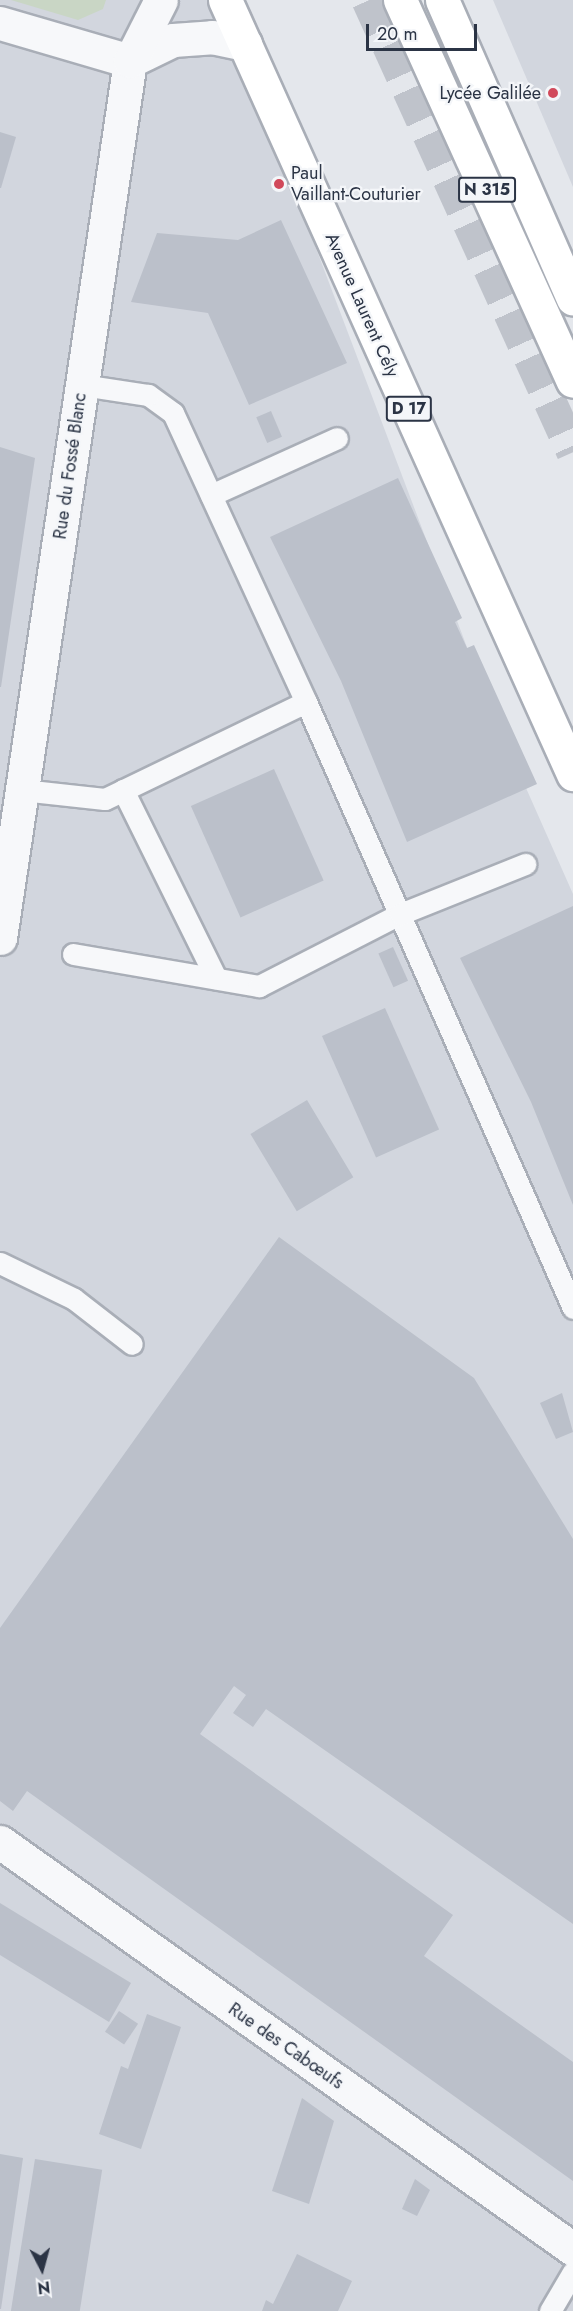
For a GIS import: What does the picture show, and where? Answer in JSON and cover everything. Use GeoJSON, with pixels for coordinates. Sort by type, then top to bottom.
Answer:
{"type":"FeatureCollection","features":[{"type":"Feature","properties":{"kind":"main road","name":"Avenue Laurent Cély"},"geometry":{"type":"LineString","coordinates":[[225,0],[573,774]]}},
{"type":"Feature","properties":{"kind":"main road","name":"N 315"},"geometry":{"type":"LineString","coordinates":[[400,0],[573,381]]}},
{"type":"Feature","properties":{"kind":"main road"},"geometry":{"type":"LineString","coordinates":[[442,0],[573,299]]}},
{"type":"Feature","properties":{"kind":"street","name":"Rue du Fossé Blanc"},"geometry":{"type":"LineString","coordinates":[[0,938],[130,61],[161,0]]}},
{"type":"Feature","properties":{"kind":"street"},"geometry":{"type":"LineString","coordinates":[[0,23],[130,61],[173,40],[212,37],[245,44]]}},
{"type":"Feature","properties":{"kind":"street","name":"Rue des Cabœufs"},"geometry":{"type":"LineString","coordinates":[[0,1842],[573,2249]]}},
{"type":"Feature","properties":{"kind":"lane"},"geometry":{"type":"LineString","coordinates":[[82,385],[148,395],[173,413],[306,702],[573,1308]]}},
{"type":"Feature","properties":{"kind":"lane"},"geometry":{"type":"LineString","coordinates":[[211,495],[337,438]]}},
{"type":"Feature","properties":{"kind":"lane"},"geometry":{"type":"LineString","coordinates":[[22,790],[94,799],[123,790],[306,702]]}},
{"type":"Feature","properties":{"kind":"lane"},"geometry":{"type":"LineString","coordinates":[[123,790],[216,978]]}},
{"type":"Feature","properties":{"kind":"lane"},"geometry":{"type":"LineString","coordinates":[[73,954],[259,986],[400,914],[525,864]]}},
{"type":"Feature","properties":{"kind":"lane"},"geometry":{"type":"LineString","coordinates":[[0,1263],[74,1299],[132,1344]]}},
{"type":"Feature","properties":{"kind":"lane"},"geometry":{"type":"LineString","coordinates":[[550,2311],[573,2272]]}},
{"type":"Feature","properties":{"kind":"shaded area"},"geometry":{"type":"Polygon","coordinates":[[[0,0],[222,0],[487,700],[573,894],[573,2311],[0,2311],[0,0]]]}},
{"type":"Feature","properties":{"kind":"shaded area","name":"Lycée Galilée"},"geometry":{"type":"Polygon","coordinates":[[[493,0],[573,0],[573,187],[493,0]]]}},
{"type":"Feature","properties":{"kind":"green space"},"geometry":{"type":"Polygon","coordinates":[[[11,0],[106,0],[103,9],[78,20],[11,0]]]}},
{"type":"Feature","properties":{"kind":"building"},"geometry":{"type":"Polygon","coordinates":[[[0,132],[16,137],[1,188],[0,188],[0,132]]]}},
{"type":"Feature","properties":{"kind":"building"},"geometry":{"type":"Polygon","coordinates":[[[281,220],[347,363],[249,405],[208,313],[131,302],[157,233],[238,240],[281,220]]]}},
{"type":"Feature","properties":{"kind":"building"},"geometry":{"type":"Polygon","coordinates":[[[271,411],[282,437],[267,443],[256,417],[271,411]]]}},
{"type":"Feature","properties":{"kind":"building"},"geometry":{"type":"Polygon","coordinates":[[[0,447],[35,458],[1,687],[0,687],[0,447]]]}},
{"type":"Feature","properties":{"kind":"building"},"geometry":{"type":"Polygon","coordinates":[[[398,478],[462,618],[455,622],[467,648],[474,645],[537,784],[407,842],[341,681],[270,537],[398,478]]]}},
{"type":"Feature","properties":{"kind":"building"},"geometry":{"type":"Polygon","coordinates":[[[274,769],[324,880],[240,917],[191,806],[274,769]]]}},
{"type":"Feature","properties":{"kind":"building"},"geometry":{"type":"Polygon","coordinates":[[[573,906],[573,1205],[531,1102],[460,958],[573,906]]]}},
{"type":"Feature","properties":{"kind":"building"},"geometry":{"type":"Polygon","coordinates":[[[393,947],[408,981],[393,987],[378,954],[393,947]]]}},
{"type":"Feature","properties":{"kind":"building"},"geometry":{"type":"Polygon","coordinates":[[[385,1008],[439,1130],[376,1158],[322,1036],[385,1008]]]}},
{"type":"Feature","properties":{"kind":"building"},"geometry":{"type":"Polygon","coordinates":[[[307,1100],[353,1177],[297,1211],[250,1134],[307,1100]]]}},
{"type":"Feature","properties":{"kind":"building"},"geometry":{"type":"Polygon","coordinates":[[[279,1237],[474,1378],[573,1539],[573,1924],[266,1709],[253,1727],[233,1713],[246,1695],[234,1686],[200,1734],[453,1915],[424,1956],[573,2062],[573,2181],[27,1791],[13,1811],[0,1801],[0,1628],[279,1237]]]}},
{"type":"Feature","properties":{"kind":"building"},"geometry":{"type":"Polygon","coordinates":[[[562,1393],[573,1432],[556,1439],[540,1403],[562,1393]]]}},
{"type":"Feature","properties":{"kind":"building"},"geometry":{"type":"Polygon","coordinates":[[[0,1903],[131,1983],[109,2022],[0,1955],[0,1903]]]}},
{"type":"Feature","properties":{"kind":"building"},"geometry":{"type":"Polygon","coordinates":[[[119,2011],[138,2024],[124,2045],[105,2032],[119,2011]]]}},
{"type":"Feature","properties":{"kind":"building"},"geometry":{"type":"Polygon","coordinates":[[[147,2014],[181,2027],[141,2149],[99,2134],[121,2066],[128,2069],[147,2014]]]}},
{"type":"Feature","properties":{"kind":"building"},"geometry":{"type":"Polygon","coordinates":[[[302,2098],[334,2121],[309,2204],[272,2191],[302,2098]]]}},
{"type":"Feature","properties":{"kind":"building"},"geometry":{"type":"Polygon","coordinates":[[[0,2154],[23,2158],[1,2309],[0,2309],[0,2154]]]}},
{"type":"Feature","properties":{"kind":"building"},"geometry":{"type":"Polygon","coordinates":[[[35,2159],[102,2170],[80,2311],[11,2311],[35,2159]]]}},
{"type":"Feature","properties":{"kind":"building"},"geometry":{"type":"Polygon","coordinates":[[[415,2179],[430,2190],[417,2216],[402,2209],[415,2179]]]}},
{"type":"Feature","properties":{"kind":"building"},"geometry":{"type":"Polygon","coordinates":[[[297,2254],[352,2281],[338,2311],[262,2311],[266,2300],[273,2304],[297,2254]]]}},
{"type":"Feature","properties":{"kind":"tunnel"},"geometry":{"type":"LineString","coordinates":[[368,0],[573,452]]}},
{"type":"Feature","properties":{"kind":"place","name":"Lycée Galilée"},"geometry":{"type":"Point","coordinates":[553,93]}},
{"type":"Feature","properties":{"kind":"place","name":"Paul Vaillant-Couturier"},"geometry":{"type":"Point","coordinates":[279,184]}}]}
